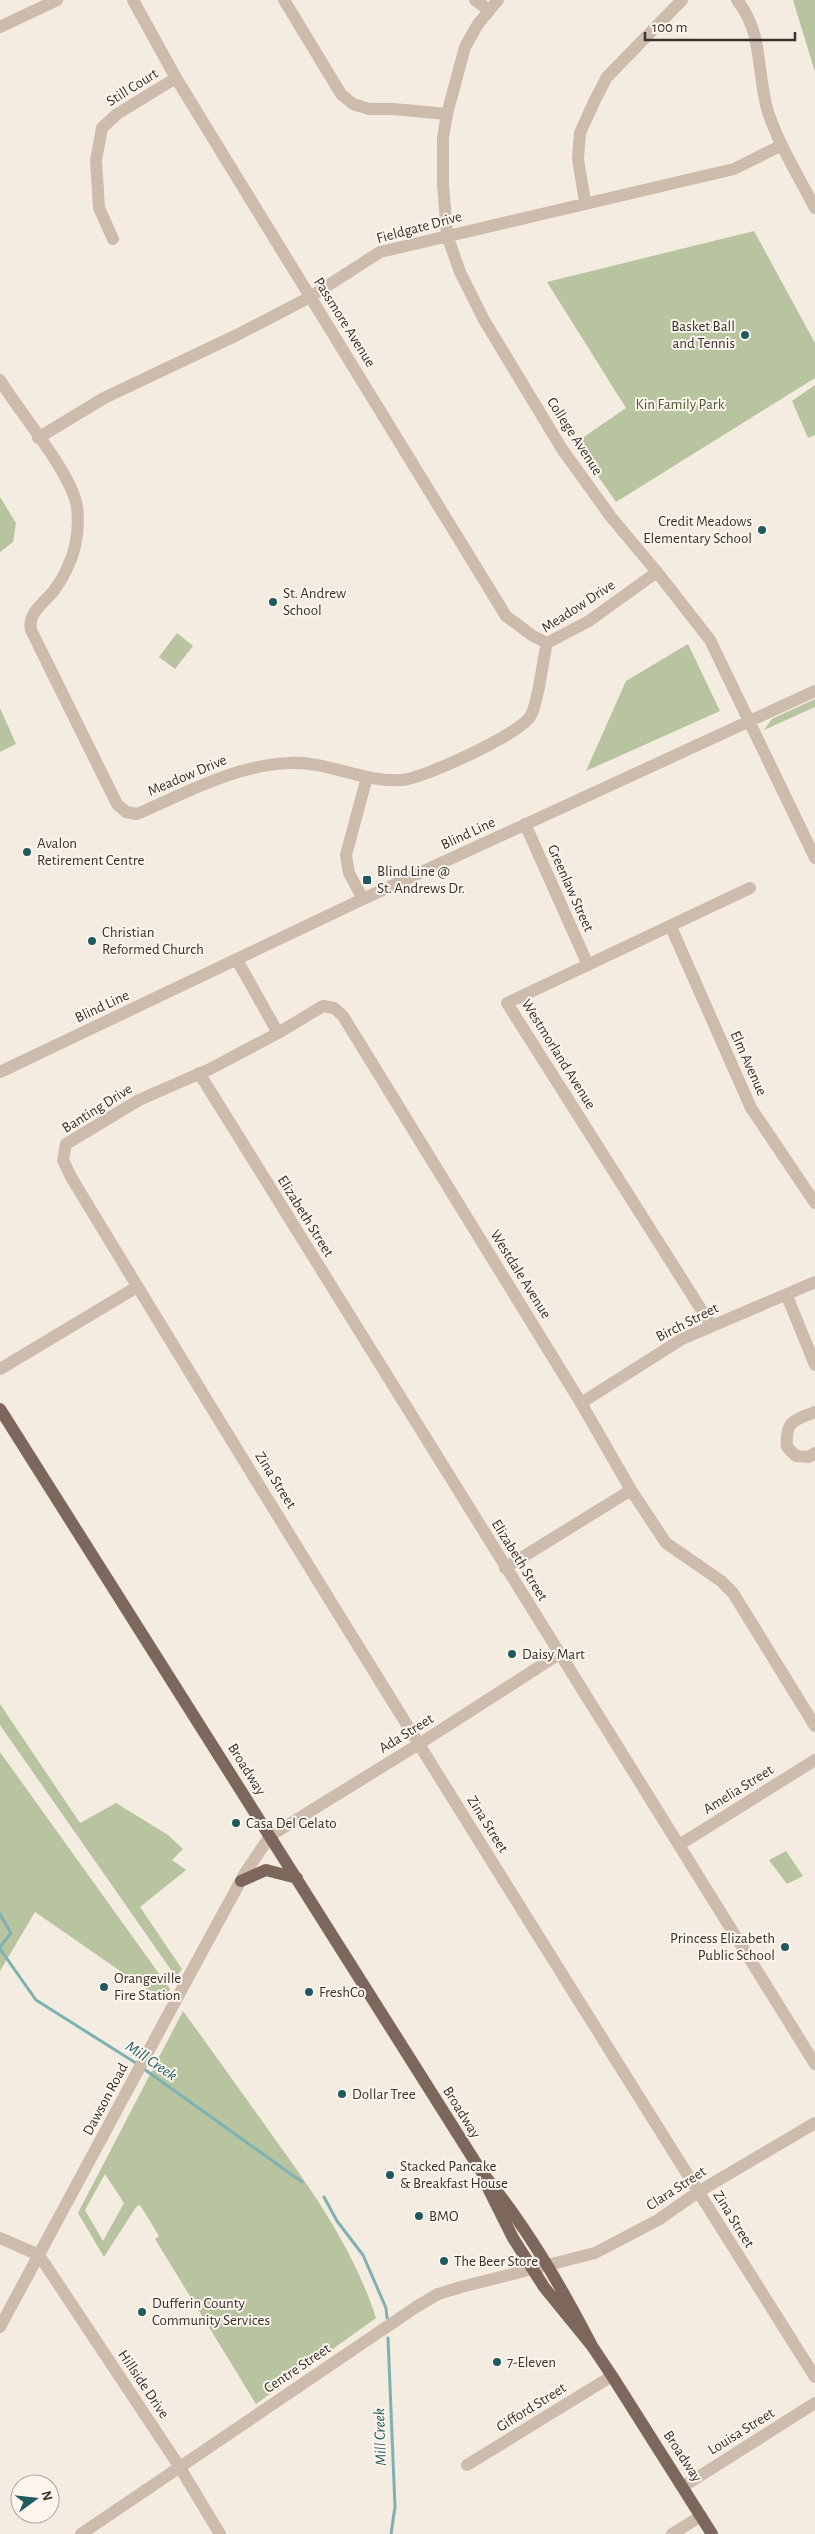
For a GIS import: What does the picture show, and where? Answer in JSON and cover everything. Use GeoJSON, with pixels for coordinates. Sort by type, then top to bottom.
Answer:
{"type":"FeatureCollection","features":[{"type":"Feature","properties":{"kind":"main road","name":"Broadway"},"geometry":{"type":"LineString","coordinates":[[0,1409],[481,2172],[526,2230],[548,2265],[592,2346],[684,2486],[712,2534]]}},
{"type":"Feature","properties":{"kind":"main road"},"geometry":{"type":"LineString","coordinates":[[241,1881],[266,1870],[297,1878]]}},
{"type":"Feature","properties":{"kind":"main road","name":"Broadway"},"geometry":{"type":"LineString","coordinates":[[481,2172],[491,2198],[532,2268],[554,2301],[592,2346]]}},
{"type":"Feature","properties":{"kind":"street"},"geometry":{"type":"LineString","coordinates":[[0,27],[57,0]]}},
{"type":"Feature","properties":{"kind":"street","name":"Passmore Avenue"},"geometry":{"type":"LineString","coordinates":[[133,0],[176,78],[506,616],[547,644]]}},
{"type":"Feature","properties":{"kind":"street"},"geometry":{"type":"LineString","coordinates":[[284,0],[341,94],[353,104],[369,108],[393,108],[447,114]]}},
{"type":"Feature","properties":{"kind":"street"},"geometry":{"type":"LineString","coordinates":[[474,0],[489,10]]}},
{"type":"Feature","properties":{"kind":"street","name":"College Avenue"},"geometry":{"type":"LineString","coordinates":[[498,0],[489,10],[465,47],[447,114],[443,138],[443,184],[447,235],[460,272],[484,320],[562,449],[611,517],[710,640],[751,721],[815,858]]}},
{"type":"Feature","properties":{"kind":"street"},"geometry":{"type":"LineString","coordinates":[[585,202],[578,159],[580,133],[595,100],[607,77],[682,0]]}},
{"type":"Feature","properties":{"kind":"street"},"geometry":{"type":"LineString","coordinates":[[737,0],[748,14],[756,34],[765,101],[771,122],[815,208]]}},
{"type":"Feature","properties":{"kind":"street","name":"Still Court"},"geometry":{"type":"LineString","coordinates":[[113,239],[99,208],[96,160],[102,128],[117,114],[176,78]]}},
{"type":"Feature","properties":{"kind":"street","name":"Fieldgate Drive"},"geometry":{"type":"LineString","coordinates":[[38,438],[104,398],[237,335],[310,297],[380,252],[585,202],[734,169],[782,144]]}},
{"type":"Feature","properties":{"kind":"street","name":"Meadow Drive"},"geometry":{"type":"LineString","coordinates":[[0,380],[58,466],[72,492],[76,505],[78,530],[69,565],[55,590],[39,607],[30,623],[117,804],[126,812],[137,814],[240,770],[291,763],[327,768],[367,777],[402,780],[447,764],[515,730],[531,715],[535,705],[547,644],[588,620],[657,572]]}},
{"type":"Feature","properties":{"kind":"street","name":"Blind Line"},"geometry":{"type":"LineString","coordinates":[[0,1072],[363,898],[815,691]]}},
{"type":"Feature","properties":{"kind":"street"},"geometry":{"type":"LineString","coordinates":[[363,898],[349,873],[346,855],[367,777]]}},
{"type":"Feature","properties":{"kind":"street","name":"Greenlaw Street"},"geometry":{"type":"LineString","coordinates":[[525,824],[588,965]]}},
{"type":"Feature","properties":{"kind":"street","name":"Westmorland Avenue"},"geometry":{"type":"LineString","coordinates":[[711,1325],[507,1003],[750,888]]}},
{"type":"Feature","properties":{"kind":"street","name":"Elm Avenue"},"geometry":{"type":"LineString","coordinates":[[671,927],[751,1108],[815,1203]]}},
{"type":"Feature","properties":{"kind":"street"},"geometry":{"type":"LineString","coordinates":[[237,960],[278,1033]]}},
{"type":"Feature","properties":{"kind":"street","name":"Westdale Avenue"},"geometry":{"type":"LineString","coordinates":[[278,1033],[323,1006],[334,1008],[343,1016],[581,1403],[631,1490],[666,1543],[721,1581],[733,1592],[815,1726]]}},
{"type":"Feature","properties":{"kind":"street","name":"Banting Drive"},"geometry":{"type":"LineString","coordinates":[[137,1287],[71,1177],[63,1160],[66,1144],[139,1100],[199,1073],[278,1033]]}},
{"type":"Feature","properties":{"kind":"street","name":"Elizabeth Street"},"geometry":{"type":"LineString","coordinates":[[199,1073],[815,2064]]}},
{"type":"Feature","properties":{"kind":"street","name":"Birch Street"},"geometry":{"type":"LineString","coordinates":[[581,1403],[682,1339],[711,1325],[787,1296],[815,1282]]}},
{"type":"Feature","properties":{"kind":"street"},"geometry":{"type":"LineString","coordinates":[[1,1367],[137,1287]]}},
{"type":"Feature","properties":{"kind":"street","name":"Zina Street"},"geometry":{"type":"LineString","coordinates":[[137,1287],[419,1744],[815,2377]]}},
{"type":"Feature","properties":{"kind":"street"},"geometry":{"type":"LineString","coordinates":[[787,1296],[815,1365]]}},
{"type":"Feature","properties":{"kind":"street"},"geometry":{"type":"LineString","coordinates":[[815,1412],[794,1420],[786,1432],[787,1447],[796,1456],[809,1457],[815,1453]]}},
{"type":"Feature","properties":{"kind":"street"},"geometry":{"type":"LineString","coordinates":[[505,1568],[631,1490]]}},
{"type":"Feature","properties":{"kind":"street","name":"Ada Street"},"geometry":{"type":"LineString","coordinates":[[270,1836],[419,1744],[559,1654]]}},
{"type":"Feature","properties":{"kind":"street","name":"Amelia Street"},"geometry":{"type":"LineString","coordinates":[[678,1846],[815,1760]]}},
{"type":"Feature","properties":{"kind":"street","name":"Dawson Road"},"geometry":{"type":"LineString","coordinates":[[0,2327],[241,1881],[270,1836]]}},
{"type":"Feature","properties":{"kind":"street","name":"Clara Street"},"geometry":{"type":"LineString","coordinates":[[548,2265],[595,2253],[658,2220],[698,2192],[815,2122]]}},
{"type":"Feature","properties":{"kind":"street"},"geometry":{"type":"LineString","coordinates":[[0,2238],[39,2255]]}},
{"type":"Feature","properties":{"kind":"street","name":"Hillside Drive"},"geometry":{"type":"LineString","coordinates":[[39,2255],[180,2466],[220,2534]]}},
{"type":"Feature","properties":{"kind":"street","name":"Centre Street"},"geometry":{"type":"LineString","coordinates":[[81,2534],[423,2303],[446,2292],[548,2265]]}},
{"type":"Feature","properties":{"kind":"street","name":"Gifford Street"},"geometry":{"type":"LineString","coordinates":[[466,2465],[612,2376]]}},
{"type":"Feature","properties":{"kind":"street","name":"Louisa Street"},"geometry":{"type":"LineString","coordinates":[[684,2486],[815,2403]]}},
{"type":"Feature","properties":{"kind":"street"},"geometry":{"type":"LineString","coordinates":[[672,2534],[701,2516]]}},
{"type":"Feature","properties":{"kind":"green space"},"geometry":{"type":"Polygon","coordinates":[[[793,0],[815,0],[815,72],[793,0]]]}},
{"type":"Feature","properties":{"kind":"green space","name":"Kin Family Park"},"geometry":{"type":"Polygon","coordinates":[[[754,231],[815,343],[815,378],[616,502],[575,443],[626,408],[547,282],[754,231]]]}},
{"type":"Feature","properties":{"kind":"green space"},"geometry":{"type":"Polygon","coordinates":[[[815,385],[815,435],[808,438],[792,401],[815,385]]]}},
{"type":"Feature","properties":{"kind":"green space"},"geometry":{"type":"Polygon","coordinates":[[[0,497],[16,523],[13,542],[0,552],[0,497]]]}},
{"type":"Feature","properties":{"kind":"green space"},"geometry":{"type":"Polygon","coordinates":[[[177,633],[193,646],[175,669],[159,657],[177,633]]]}},
{"type":"Feature","properties":{"kind":"green space"},"geometry":{"type":"Polygon","coordinates":[[[688,644],[720,711],[586,771],[626,681],[688,644]]]}},
{"type":"Feature","properties":{"kind":"green space"},"geometry":{"type":"Polygon","coordinates":[[[815,699],[815,707],[764,730],[772,719],[815,699]]]}},
{"type":"Feature","properties":{"kind":"green space"},"geometry":{"type":"Polygon","coordinates":[[[0,708],[16,744],[0,752],[0,708]]]}},
{"type":"Feature","properties":{"kind":"green space"},"geometry":{"type":"Polygon","coordinates":[[[0,1704],[80,1823],[116,1803],[168,1835],[183,1849],[172,1860],[186,1870],[140,1907],[182,1969],[176,1977],[0,1725],[0,1704]]]}},
{"type":"Feature","properties":{"kind":"green space"},"geometry":{"type":"Polygon","coordinates":[[[0,1752],[170,1989],[165,2002],[35,1912],[0,1971],[0,1752]]]}},
{"type":"Feature","properties":{"kind":"green space"},"geometry":{"type":"Polygon","coordinates":[[[786,1851],[803,1876],[787,1884],[769,1860],[786,1851]]]}},
{"type":"Feature","properties":{"kind":"green space"},"geometry":{"type":"Polygon","coordinates":[[[183,2011],[318,2200],[356,2269],[376,2318],[256,2404],[155,2239],[159,2236],[140,2205],[136,2207],[104,2257],[78,2213],[183,2011]],[[105,2174],[85,2210],[103,2241],[124,2203],[105,2174]]]}},
{"type":"Feature","properties":{"kind":"waterway","name":"Mill Creek"},"geometry":{"type":"LineString","coordinates":[[0,1914],[11,1933],[0,1947]]}},
{"type":"Feature","properties":{"kind":"waterway","name":"Mill Creek"},"geometry":{"type":"LineString","coordinates":[[0,1949],[36,2000],[139,2065]]}},
{"type":"Feature","properties":{"kind":"waterway","name":"Mill Creek"},"geometry":{"type":"LineString","coordinates":[[144,2069],[302,2182]]}},
{"type":"Feature","properties":{"kind":"waterway","name":"Mill Creek"},"geometry":{"type":"LineString","coordinates":[[324,2197],[337,2221],[363,2255],[386,2308],[387,2318]]}},
{"type":"Feature","properties":{"kind":"waterway","name":"Mill Creek"},"geometry":{"type":"LineString","coordinates":[[388,2338],[395,2507],[391,2534]]}},
{"type":"Feature","properties":{"kind":"place","name":"Basket Ball and Tennis"},"geometry":{"type":"Point","coordinates":[745,335]}},
{"type":"Feature","properties":{"kind":"place","name":"Credit Meadows Elementary School"},"geometry":{"type":"Point","coordinates":[762,530]}},
{"type":"Feature","properties":{"kind":"place","name":"St. Andrew School"},"geometry":{"type":"Point","coordinates":[273,602]}},
{"type":"Feature","properties":{"kind":"place","name":"Avalon Retirement Centre"},"geometry":{"type":"Point","coordinates":[27,852]}},
{"type":"Feature","properties":{"kind":"place","name":"Blind Line @ St. Andrews Dr."},"geometry":{"type":"Point","coordinates":[367,880]}},
{"type":"Feature","properties":{"kind":"place","name":"Christian Reformed Church"},"geometry":{"type":"Point","coordinates":[92,941]}},
{"type":"Feature","properties":{"kind":"place","name":"Daisy Mart"},"geometry":{"type":"Point","coordinates":[512,1654]}},
{"type":"Feature","properties":{"kind":"place","name":"Casa Del Gelato"},"geometry":{"type":"Point","coordinates":[236,1823]}},
{"type":"Feature","properties":{"kind":"place","name":"Princess Elizabeth Public School"},"geometry":{"type":"Point","coordinates":[785,1947]}},
{"type":"Feature","properties":{"kind":"place","name":"Orangeville Fire Station"},"geometry":{"type":"Point","coordinates":[104,1987]}},
{"type":"Feature","properties":{"kind":"place","name":"FreshCo"},"geometry":{"type":"Point","coordinates":[309,1992]}},
{"type":"Feature","properties":{"kind":"place","name":"Dollar Tree"},"geometry":{"type":"Point","coordinates":[342,2094]}},
{"type":"Feature","properties":{"kind":"place","name":"Stacked Pancake & Breakfast House"},"geometry":{"type":"Point","coordinates":[390,2175]}},
{"type":"Feature","properties":{"kind":"place","name":"BMO"},"geometry":{"type":"Point","coordinates":[419,2216]}},
{"type":"Feature","properties":{"kind":"place","name":"The Beer Store"},"geometry":{"type":"Point","coordinates":[444,2261]}},
{"type":"Feature","properties":{"kind":"place","name":"Dufferin County Community Services"},"geometry":{"type":"Point","coordinates":[142,2312]}},
{"type":"Feature","properties":{"kind":"place","name":"7-Eleven"},"geometry":{"type":"Point","coordinates":[497,2362]}}]}
